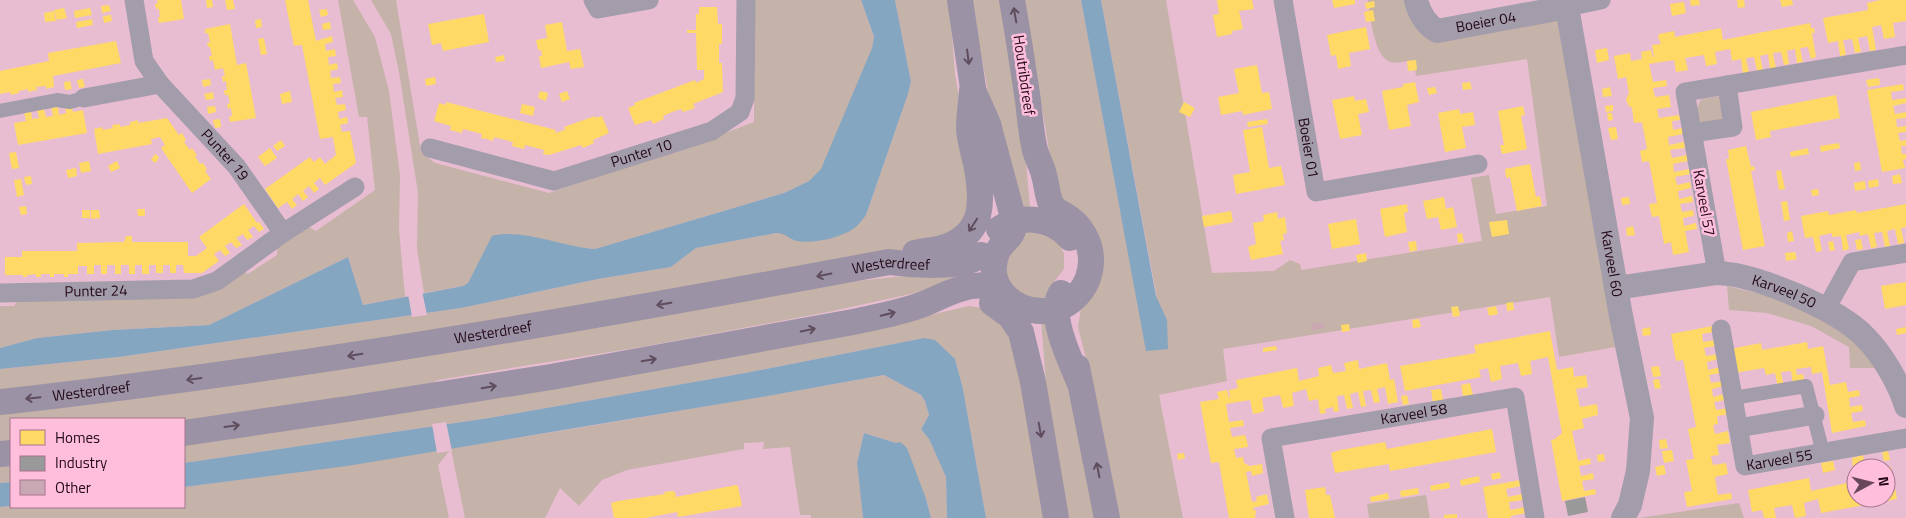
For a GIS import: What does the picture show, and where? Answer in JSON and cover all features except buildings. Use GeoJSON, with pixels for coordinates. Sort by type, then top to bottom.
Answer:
{"type":"FeatureCollection","features":[{"type":"Feature","properties":{"kind":"main road"},"geometry":{"type":"LineString","coordinates":[[960,0],[972,90],[999,203],[1001,219],[1014,231],[997,251],[994,261],[994,275],[989,291]]}},
{"type":"Feature","properties":{"kind":"main road","name":"Houtribdreef"},"geometry":{"type":"LineString","coordinates":[[1012,0],[1035,150],[1053,207],[1053,217]]}},
{"type":"Feature","properties":{"kind":"main road"},"geometry":{"type":"LineString","coordinates":[[889,262],[916,252],[942,248],[958,241],[970,230],[978,218],[981,202],[980,187],[969,130],[972,90]]}},
{"type":"Feature","properties":{"kind":"main road"},"geometry":{"type":"LineString","coordinates":[[1053,217],[1077,225],[1086,238],[1090,253],[1089,276],[1082,290],[1064,305],[1039,311],[1017,312],[1000,310],[978,270],[981,255],[990,238],[1007,225],[1031,219],[1053,217]]}},
{"type":"Feature","properties":{"kind":"main road","name":"Westerdreef"},"geometry":{"type":"LineString","coordinates":[[0,402],[160,384],[464,338],[682,301],[889,262],[917,266],[965,262],[981,255]]}},
{"type":"Feature","properties":{"kind":"main road"},"geometry":{"type":"LineString","coordinates":[[185,433],[551,378],[853,322],[922,304],[945,293],[989,291]]}},
{"type":"Feature","properties":{"kind":"main road"},"geometry":{"type":"LineString","coordinates":[[1064,305],[1069,309],[1069,321],[1080,384],[1108,518]]}},
{"type":"Feature","properties":{"kind":"main road"},"geometry":{"type":"LineString","coordinates":[[1017,312],[1033,382],[1056,518]]}},
{"type":"Feature","properties":{"kind":"street","name":"Punter 19"},"geometry":{"type":"LineString","coordinates":[[134,0],[144,61],[160,84],[237,167],[283,233]]}},
{"type":"Feature","properties":{"kind":"street"},"geometry":{"type":"LineString","coordinates":[[593,0],[598,9],[650,0]]}},
{"type":"Feature","properties":{"kind":"street","name":"Punter 10"},"geometry":{"type":"LineString","coordinates":[[430,148],[554,181],[712,131],[740,112],[745,98],[746,0]]}},
{"type":"Feature","properties":{"kind":"street","name":"Boeier 01"},"geometry":{"type":"LineString","coordinates":[[1283,0],[1316,192],[1478,164]]}},
{"type":"Feature","properties":{"kind":"street","name":"Boeier 04"},"geometry":{"type":"LineString","coordinates":[[1416,0],[1417,6],[1428,25],[1438,30],[1601,0]]}},
{"type":"Feature","properties":{"kind":"street","name":"Karveel 60"},"geometry":{"type":"LineString","coordinates":[[1567,7],[1616,288],[1642,418],[1638,471],[1630,505],[1623,518]]}},
{"type":"Feature","properties":{"kind":"street","name":"Karveel 57"},"geometry":{"type":"LineString","coordinates":[[1717,273],[1685,92],[1906,55]]}},
{"type":"Feature","properties":{"kind":"street"},"geometry":{"type":"LineString","coordinates":[[0,110],[57,100],[70,102],[160,84]]}},
{"type":"Feature","properties":{"kind":"street"},"geometry":{"type":"LineString","coordinates":[[1692,133],[1733,127],[1727,85]]}},
{"type":"Feature","properties":{"kind":"street"},"geometry":{"type":"LineString","coordinates":[[283,233],[355,187]]}},
{"type":"Feature","properties":{"kind":"street","name":"Punter 24"},"geometry":{"type":"LineString","coordinates":[[0,293],[193,289],[217,281],[283,233]]}},
{"type":"Feature","properties":{"kind":"street"},"geometry":{"type":"LineString","coordinates":[[1826,309],[1852,262],[1906,253]]}},
{"type":"Feature","properties":{"kind":"street","name":"Karveel 50"},"geometry":{"type":"LineString","coordinates":[[1616,288],[1717,273],[1729,273],[1786,290],[1826,309],[1865,337],[1885,364],[1902,392],[1906,406]]}},
{"type":"Feature","properties":{"kind":"street","name":"Karveel 55"},"geometry":{"type":"LineString","coordinates":[[1721,330],[1745,466],[1906,438]]}},
{"type":"Feature","properties":{"kind":"street","name":"Karveel 55"},"geometry":{"type":"LineString","coordinates":[[1733,398],[1806,386],[1815,415],[1823,453]]}},
{"type":"Feature","properties":{"kind":"street","name":"Karveel 58"},"geometry":{"type":"LineString","coordinates":[[1285,518],[1271,438],[1515,396],[1535,518]]}},
{"type":"Feature","properties":{"kind":"street"},"geometry":{"type":"LineString","coordinates":[[1738,428],[1815,415]]}},
{"type":"Feature","properties":{"kind":"shaded area"},"geometry":{"type":"Polygon","coordinates":[[[338,0],[353,0],[375,37],[389,91],[400,175],[399,229],[405,297],[363,305],[348,257],[209,325],[113,330],[37,338],[0,348],[0,306],[14,306],[22,292],[200,290],[240,269],[248,274],[277,255],[278,244],[307,226],[316,231],[375,190],[367,117],[359,117],[338,0]]]}},
{"type":"Feature","properties":{"kind":"shaded area"},"geometry":{"type":"Polygon","coordinates":[[[371,0],[396,0],[421,152],[435,163],[549,193],[754,122],[754,0],[861,0],[874,38],[872,48],[822,169],[809,181],[784,193],[595,249],[493,236],[468,283],[463,286],[424,293],[417,248],[418,193],[399,72],[391,34],[371,0]]]}},
{"type":"Feature","properties":{"kind":"shaded area"},"geometry":{"type":"Polygon","coordinates":[[[895,0],[949,0],[955,74],[975,196],[957,231],[917,247],[758,277],[323,350],[0,393],[0,369],[119,357],[461,308],[598,279],[671,267],[696,248],[781,232],[794,240],[866,215],[911,82],[895,0]]]}},
{"type":"Feature","properties":{"kind":"shaded area"},"geometry":{"type":"Polygon","coordinates":[[[971,0],[1003,0],[1026,162],[1030,208],[1019,209],[993,118],[971,0]]]}},
{"type":"Feature","properties":{"kind":"shaded area"},"geometry":{"type":"Polygon","coordinates":[[[1022,0],[1081,0],[1120,210],[1157,298],[1101,0],[1166,0],[1212,273],[1274,271],[1290,260],[1300,264],[1301,270],[1482,241],[1471,178],[1489,175],[1496,214],[1547,206],[1527,59],[1416,76],[1414,60],[1399,63],[1390,62],[1380,52],[1376,44],[1368,0],[1405,0],[1414,25],[1563,13],[1615,347],[1559,357],[1550,297],[1223,349],[1227,381],[1159,395],[1183,518],[1118,518],[1092,382],[1078,327],[1081,308],[1092,286],[1055,191],[1022,0]]]}},
{"type":"Feature","properties":{"kind":"shaded area"},"geometry":{"type":"Polygon","coordinates":[[[1721,96],[1723,116],[1721,125],[1701,126],[1696,110],[1701,99],[1721,96]]]}},
{"type":"Feature","properties":{"kind":"shaded area"},"geometry":{"type":"Polygon","coordinates":[[[1025,231],[1045,234],[1060,245],[1064,254],[1064,269],[1053,283],[1047,297],[1037,298],[1021,294],[1013,288],[1008,280],[1005,265],[1025,231]]]}},
{"type":"Feature","properties":{"kind":"shaded area"},"geometry":{"type":"Polygon","coordinates":[[[969,269],[970,281],[828,312],[647,346],[438,380],[421,389],[185,422],[185,418],[10,418],[10,444],[0,445],[0,412],[848,282],[969,269]]]}},
{"type":"Feature","properties":{"kind":"shaded area"},"geometry":{"type":"Polygon","coordinates":[[[1727,286],[1786,300],[1829,321],[1863,348],[1877,368],[1850,368],[1849,347],[1811,326],[1767,313],[1729,310],[1727,286]]]}},
{"type":"Feature","properties":{"kind":"shaded area"},"geometry":{"type":"Polygon","coordinates":[[[969,306],[982,308],[1015,338],[1046,518],[986,518],[963,389],[955,359],[924,338],[745,373],[489,418],[185,463],[185,442],[904,321],[969,306]]]}},
{"type":"Feature","properties":{"kind":"shaded area"},"geometry":{"type":"Polygon","coordinates":[[[1051,317],[1099,518],[1066,518],[1046,383],[1041,319],[1051,317]]]}},
{"type":"Feature","properties":{"kind":"shaded area"},"geometry":{"type":"Polygon","coordinates":[[[884,375],[921,395],[925,401],[929,415],[921,429],[929,439],[946,477],[947,518],[931,518],[926,499],[896,443],[864,433],[857,463],[863,518],[811,518],[811,515],[800,515],[790,447],[763,449],[764,442],[744,443],[744,449],[627,470],[602,480],[579,506],[560,488],[545,518],[465,518],[451,449],[438,465],[449,518],[0,518],[0,507],[10,506],[10,508],[185,508],[185,487],[534,435],[884,375]]]}},
{"type":"Feature","properties":{"kind":"shaded area"},"geometry":{"type":"Polygon","coordinates":[[[10,463],[10,482],[0,483],[0,464],[10,463]]]}},
{"type":"Feature","properties":{"kind":"shaded area"},"geometry":{"type":"Polygon","coordinates":[[[1426,495],[1430,518],[1369,518],[1367,504],[1426,495]]]}},
{"type":"Feature","properties":{"kind":"shaded area"},"geometry":{"type":"Polygon","coordinates":[[[1739,503],[1744,518],[1639,518],[1739,503]]]}},
{"type":"Feature","properties":{"kind":"water"},"geometry":{"type":"Polygon","coordinates":[[[861,0],[895,0],[911,82],[866,215],[855,228],[834,238],[803,242],[776,233],[696,248],[671,267],[598,279],[461,308],[119,357],[0,369],[0,348],[37,338],[113,330],[209,325],[348,257],[363,305],[463,286],[468,283],[492,236],[516,234],[595,249],[784,193],[809,181],[821,169],[872,48],[874,37],[861,0]]]}},
{"type":"Feature","properties":{"kind":"water"},"geometry":{"type":"Polygon","coordinates":[[[1081,0],[1101,0],[1156,296],[1167,320],[1168,349],[1146,351],[1081,0]]]}},
{"type":"Feature","properties":{"kind":"water"},"geometry":{"type":"Polygon","coordinates":[[[924,338],[935,340],[955,359],[963,389],[986,518],[947,518],[946,477],[929,439],[921,429],[929,415],[925,401],[921,395],[884,375],[347,466],[185,487],[185,463],[489,418],[745,373],[924,338]]]}},
{"type":"Feature","properties":{"kind":"water"},"geometry":{"type":"Polygon","coordinates":[[[864,433],[896,443],[900,442],[907,448],[931,518],[863,518],[857,463],[864,433]]]}},
{"type":"Feature","properties":{"kind":"water"},"geometry":{"type":"Polygon","coordinates":[[[10,482],[10,506],[0,507],[0,483],[10,482]]]}},
{"type":"Feature","properties":{"kind":"pier"},"geometry":{"type":"Polygon","coordinates":[[[422,291],[427,315],[412,317],[408,294],[422,291]]]}},
{"type":"Feature","properties":{"kind":"pier"},"geometry":{"type":"Polygon","coordinates":[[[446,422],[452,451],[437,453],[432,424],[446,422]]]}}]}
